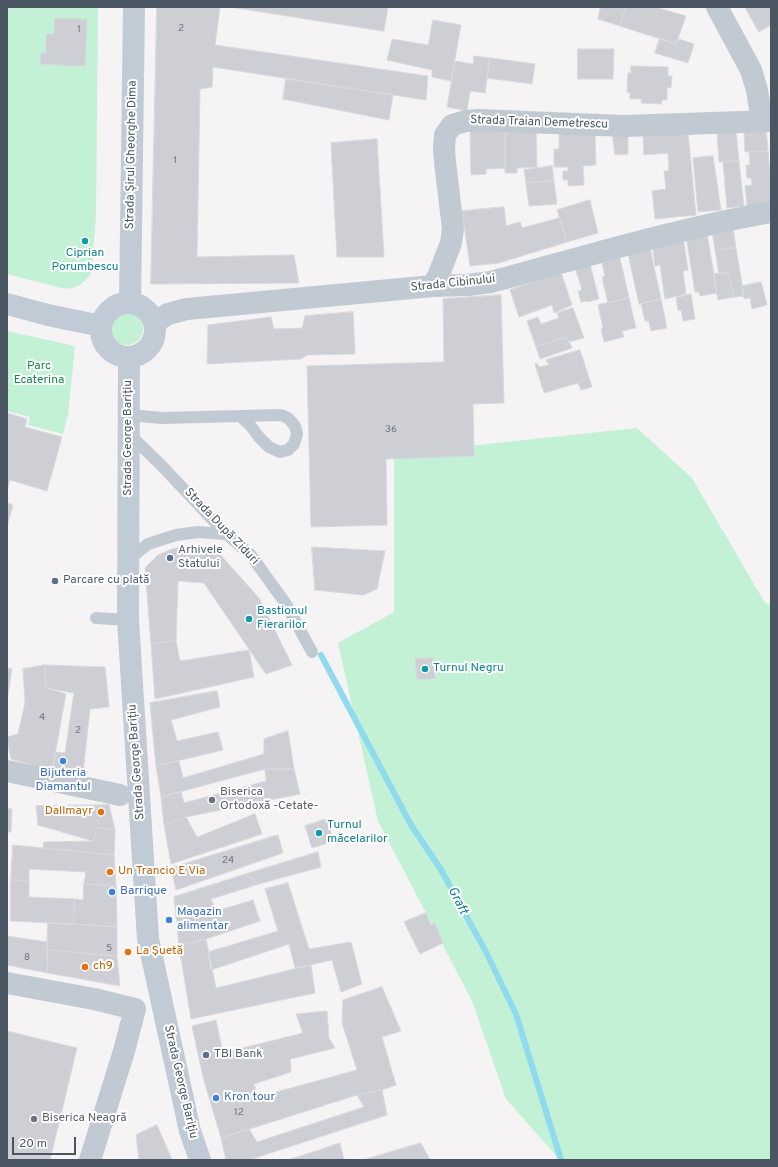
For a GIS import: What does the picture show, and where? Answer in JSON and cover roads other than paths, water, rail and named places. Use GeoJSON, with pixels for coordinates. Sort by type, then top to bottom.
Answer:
{"type":"FeatureCollection","features":[{"type":"Feature","properties":{"kind":"street","name":"Strada Șirul Gheorghe Dima"},"geometry":{"type":"LineString","coordinates":[[130,303],[134,7]]}},
{"type":"Feature","properties":{"kind":"street"},"geometry":{"type":"LineString","coordinates":[[717,7],[751,70],[766,122]]}},
{"type":"Feature","properties":{"kind":"street","name":"Strada Traian Demetrescu"},"geometry":{"type":"LineString","coordinates":[[432,286],[439,274],[451,243],[453,229],[444,149],[445,135],[452,125],[466,121],[479,120],[624,126],[766,122]]}},
{"type":"Feature","properties":{"kind":"street","name":"Strada Cibinului"},"geometry":{"type":"LineString","coordinates":[[154,323],[168,314],[187,309],[432,286],[468,285],[491,282],[703,225],[771,212]]}},
{"type":"Feature","properties":{"kind":"street"},"geometry":{"type":"LineString","coordinates":[[122,303],[138,305],[151,315],[154,323],[152,341],[140,354],[124,357],[109,350],[104,344],[100,326],[103,318],[114,306],[122,303]]}},
{"type":"Feature","properties":{"kind":"street"},"geometry":{"type":"LineString","coordinates":[[7,304],[48,315],[100,326]]}},
{"type":"Feature","properties":{"kind":"street","name":"Strada George Barițiu"},"geometry":{"type":"LineString","coordinates":[[128,357],[128,620],[148,939],[190,1131],[200,1160]]}},
{"type":"Feature","properties":{"kind":"street"},"geometry":{"type":"LineString","coordinates":[[7,771],[120,795]]}},
{"type":"Feature","properties":{"kind":"street"},"geometry":{"type":"LineString","coordinates":[[7,983],[94,999],[135,1009],[124,1051],[90,1160]]}},
{"type":"Feature","properties":{"kind":"lane"},"geometry":{"type":"LineString","coordinates":[[129,424],[162,418],[240,416]]}},
{"type":"Feature","properties":{"kind":"lane","name":"Strada După Ziduri"},"geometry":{"type":"LineString","coordinates":[[129,424],[161,465],[226,534],[250,554],[286,604],[312,652]]}},
{"type":"Feature","properties":{"kind":"lane"},"geometry":{"type":"LineString","coordinates":[[129,559],[148,544],[176,535],[198,532],[226,534]]}},
{"type":"Feature","properties":{"kind":"lane"},"geometry":{"type":"LineString","coordinates":[[96,618],[128,620]]}},
{"type":"Feature","properties":{"kind":"waterway","name":"Graft"},"geometry":{"type":"LineString","coordinates":[[321,655],[411,825],[440,868],[486,952],[516,1014],[561,1160]]}},
{"type":"Feature","properties":{"kind":"place","name":"Ciprian Porumbescu"},"geometry":{"type":"Point","coordinates":[85,241]}},
{"type":"Feature","properties":{"kind":"place","name":"Arhivele Statului"},"geometry":{"type":"Point","coordinates":[170,558]}},
{"type":"Feature","properties":{"kind":"place","name":"Parcare cu plată"},"geometry":{"type":"Point","coordinates":[55,581]}},
{"type":"Feature","properties":{"kind":"place","name":"Bastionul Fierarilor"},"geometry":{"type":"Point","coordinates":[249,619]}},
{"type":"Feature","properties":{"kind":"place","name":"Turnul Negru"},"geometry":{"type":"Point","coordinates":[425,669]}},
{"type":"Feature","properties":{"kind":"place","name":"Bijuteria Diamantul"},"geometry":{"type":"Point","coordinates":[63,761]}},
{"type":"Feature","properties":{"kind":"place","name":"Biserica Ortodoxă -Cetate-"},"geometry":{"type":"Point","coordinates":[212,800]}},
{"type":"Feature","properties":{"kind":"place","name":"Dallmayr"},"geometry":{"type":"Point","coordinates":[101,812]}},
{"type":"Feature","properties":{"kind":"place","name":"Turnul măcelarilor"},"geometry":{"type":"Point","coordinates":[319,833]}},
{"type":"Feature","properties":{"kind":"place","name":"Un Trancio E Via"},"geometry":{"type":"Point","coordinates":[110,872]}},
{"type":"Feature","properties":{"kind":"place","name":"Barrique"},"geometry":{"type":"Point","coordinates":[112,892]}},
{"type":"Feature","properties":{"kind":"place","name":"Magazin alimentar"},"geometry":{"type":"Point","coordinates":[169,920]}},
{"type":"Feature","properties":{"kind":"place","name":"La Șuetă"},"geometry":{"type":"Point","coordinates":[128,952]}},
{"type":"Feature","properties":{"kind":"place","name":"ch9"},"geometry":{"type":"Point","coordinates":[85,967]}},
{"type":"Feature","properties":{"kind":"place","name":"TBI Bank"},"geometry":{"type":"Point","coordinates":[206,1055]}},
{"type":"Feature","properties":{"kind":"place","name":"Kron tour"},"geometry":{"type":"Point","coordinates":[216,1098]}},
{"type":"Feature","properties":{"kind":"place","name":"Biserica Neagră"},"geometry":{"type":"Point","coordinates":[34,1119]}},
{"type":"Feature","properties":{"kind":"park label","name":"Parc Ecaterina"},"geometry":{"type":"Point","coordinates":[39,374]}}]}
